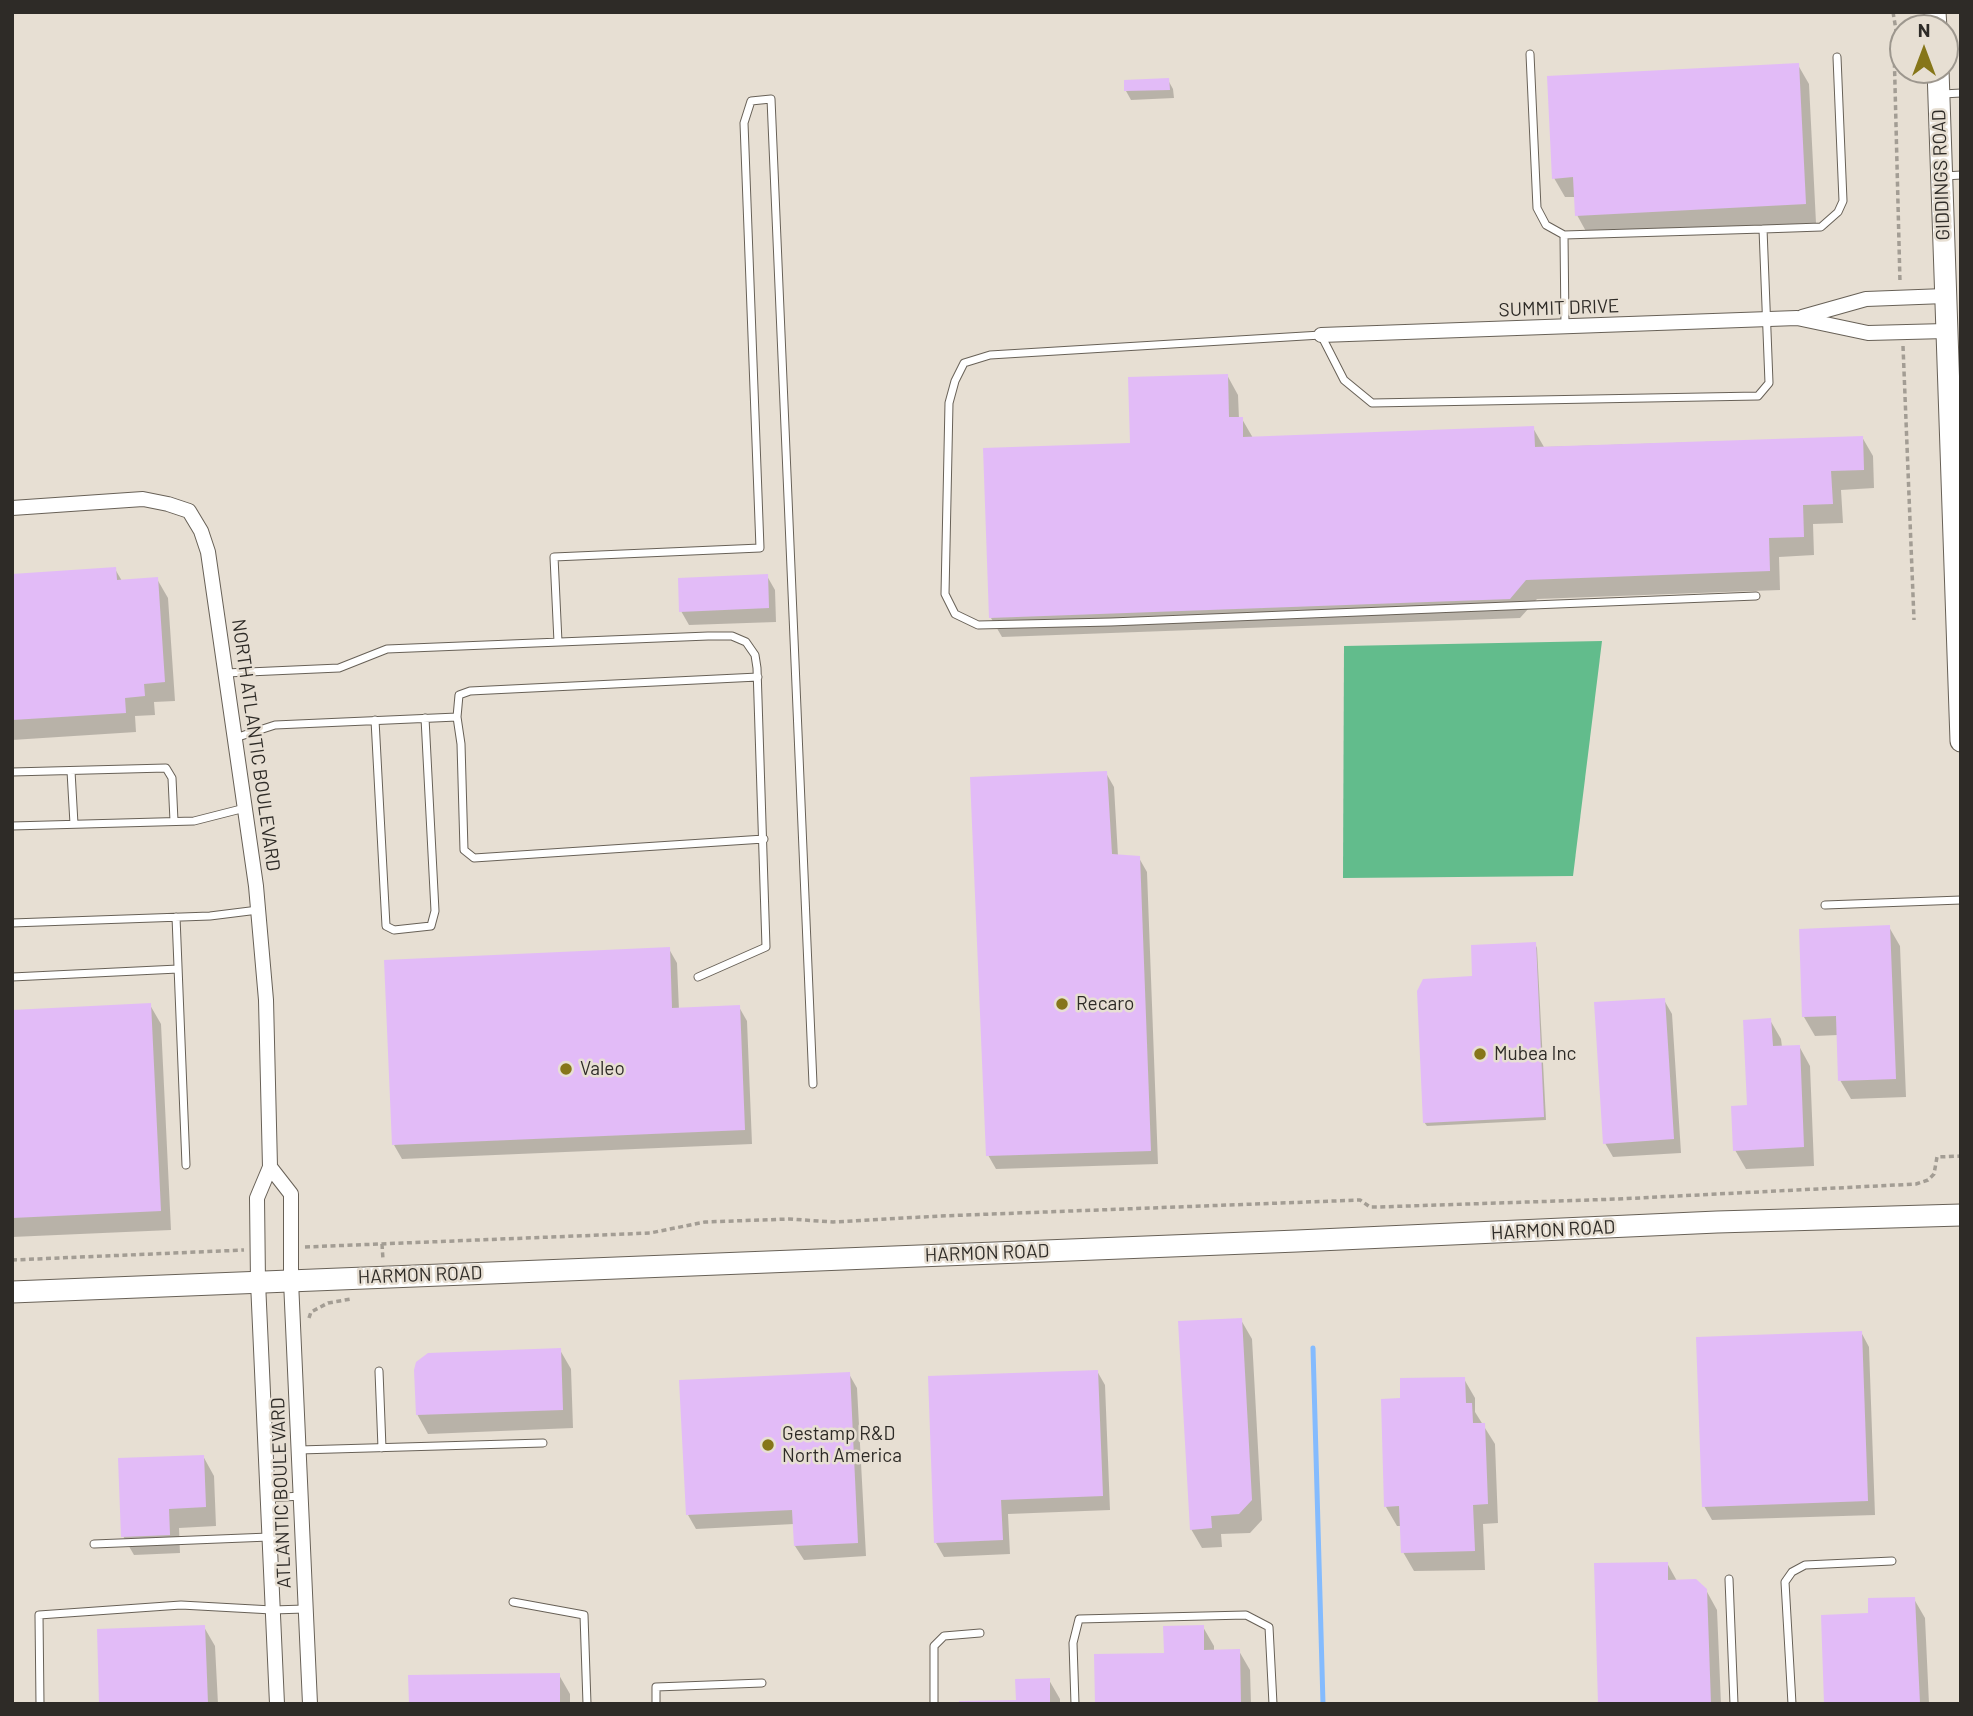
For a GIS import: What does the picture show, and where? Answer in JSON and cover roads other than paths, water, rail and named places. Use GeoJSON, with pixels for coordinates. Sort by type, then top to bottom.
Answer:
{"type":"FeatureCollection","features":[{"type":"Feature","properties":{"kind":"street","name":"GIDDINGS ROAD"},"geometry":{"type":"LineString","coordinates":[[1938,84],[1951,176],[1945,296],[1961,741]]}},
{"type":"Feature","properties":{"kind":"street","name":"SUMMIT DRIVE"},"geometry":{"type":"LineString","coordinates":[[1321,335],[1797,318],[1866,299],[1945,296]]}},
{"type":"Feature","properties":{"kind":"street","name":"SUMMIT DRIVE"},"geometry":{"type":"LineString","coordinates":[[1797,318],[1868,333],[1946,331]]}},
{"type":"Feature","properties":{"kind":"street","name":"NORTH ATLANTIC BOULEVARD"},"geometry":{"type":"LineString","coordinates":[[12,508],[143,499],[189,511],[201,531],[208,552],[245,807],[266,1000],[270,1167],[257,1198],[258,1282]]}},
{"type":"Feature","properties":{"kind":"street"},"geometry":{"type":"LineString","coordinates":[[270,1167],[291,1194],[291,1281]]}},
{"type":"Feature","properties":{"kind":"street","name":"HARMON ROAD"},"geometry":{"type":"LineString","coordinates":[[12,1292],[1961,1214]]}},
{"type":"Feature","properties":{"kind":"street","name":"ATLANTIC BOULEVARD"},"geometry":{"type":"LineString","coordinates":[[291,1281],[310,1704]]}},
{"type":"Feature","properties":{"kind":"street","name":"ATLANTIC BOULEVARD"},"geometry":{"type":"LineString","coordinates":[[258,1282],[277,1704]]}},
{"type":"Feature","properties":{"kind":"lane"},"geometry":{"type":"LineString","coordinates":[[1530,54],[1537,208],[1546,225],[1564,236],[1821,227],[1838,212],[1843,201],[1837,57]]}},
{"type":"Feature","properties":{"kind":"lane"},"geometry":{"type":"LineString","coordinates":[[1938,94],[1961,93]]}},
{"type":"Feature","properties":{"kind":"lane"},"geometry":{"type":"LineString","coordinates":[[558,642],[554,557],[760,548],[744,123],[751,101],[771,99],[813,1084]]}},
{"type":"Feature","properties":{"kind":"lane"},"geometry":{"type":"LineString","coordinates":[[1756,596],[978,625],[955,614],[945,594],[949,403],[955,381],[964,363],[990,355],[1321,335],[1344,380],[1372,403],[1758,396],[1769,383],[1763,229]]}},
{"type":"Feature","properties":{"kind":"lane"},"geometry":{"type":"LineString","coordinates":[[1564,236],[1566,327]]}},
{"type":"Feature","properties":{"kind":"lane"},"geometry":{"type":"LineString","coordinates":[[226,673],[339,668],[387,649],[732,636],[746,642],[755,654],[758,677],[766,947],[698,977]]}},
{"type":"Feature","properties":{"kind":"lane"},"geometry":{"type":"LineString","coordinates":[[758,677],[470,691],[459,695],[457,717],[461,744],[464,850],[474,858],[764,839]]}},
{"type":"Feature","properties":{"kind":"lane"},"geometry":{"type":"LineString","coordinates":[[235,738],[275,724],[457,717]]}},
{"type":"Feature","properties":{"kind":"lane"},"geometry":{"type":"LineString","coordinates":[[375,720],[386,926],[394,930],[431,926],[435,911],[425,718]]}},
{"type":"Feature","properties":{"kind":"lane"},"geometry":{"type":"LineString","coordinates":[[12,772],[166,768],[172,778],[174,821]]}},
{"type":"Feature","properties":{"kind":"lane"},"geometry":{"type":"LineString","coordinates":[[71,771],[74,824]]}},
{"type":"Feature","properties":{"kind":"lane"},"geometry":{"type":"LineString","coordinates":[[12,825],[194,821],[245,807]]}},
{"type":"Feature","properties":{"kind":"lane"},"geometry":{"type":"LineString","coordinates":[[1825,905],[1961,900]]}},
{"type":"Feature","properties":{"kind":"lane"},"geometry":{"type":"LineString","coordinates":[[12,923],[176,917],[258,910]]}},
{"type":"Feature","properties":{"kind":"lane"},"geometry":{"type":"LineString","coordinates":[[176,917],[186,1165]]}},
{"type":"Feature","properties":{"kind":"lane"},"geometry":{"type":"LineString","coordinates":[[12,976],[178,969]]}},
{"type":"Feature","properties":{"kind":"lane"},"geometry":{"type":"LineString","coordinates":[[379,1371],[382,1448]]}},
{"type":"Feature","properties":{"kind":"lane"},"geometry":{"type":"LineString","coordinates":[[299,1450],[543,1443]]}},
{"type":"Feature","properties":{"kind":"lane"},"geometry":{"type":"LineString","coordinates":[[268,1497],[301,1496]]}},
{"type":"Feature","properties":{"kind":"lane"},"geometry":{"type":"LineString","coordinates":[[94,1544],[269,1537]]}},
{"type":"Feature","properties":{"kind":"lane"},"geometry":{"type":"LineString","coordinates":[[1791,1704],[1785,1582],[1792,1572],[1805,1565],[1892,1561]]}},
{"type":"Feature","properties":{"kind":"lane"},"geometry":{"type":"LineString","coordinates":[[1729,1579],[1734,1704]]}},
{"type":"Feature","properties":{"kind":"lane"},"geometry":{"type":"LineString","coordinates":[[513,1602],[584,1615],[587,1704]]}},
{"type":"Feature","properties":{"kind":"lane"},"geometry":{"type":"LineString","coordinates":[[40,1704],[39,1615],[181,1605],[305,1609]]}},
{"type":"Feature","properties":{"kind":"lane"},"geometry":{"type":"LineString","coordinates":[[1075,1704],[1073,1643],[1079,1619],[1246,1615],[1269,1627],[1273,1704]]}},
{"type":"Feature","properties":{"kind":"lane"},"geometry":{"type":"LineString","coordinates":[[934,1704],[934,1646],[944,1636],[980,1633]]}},
{"type":"Feature","properties":{"kind":"lane"},"geometry":{"type":"LineString","coordinates":[[656,1704],[656,1687],[762,1683]]}},
{"type":"Feature","properties":{"kind":"waterway"},"geometry":{"type":"LineString","coordinates":[[1313,1348],[1323,1704]]}},
{"type":"Feature","properties":{"kind":"place","name":"Recaro"},"geometry":{"type":"Point","coordinates":[1062,1004]}},
{"type":"Feature","properties":{"kind":"place","name":"Mubea Inc"},"geometry":{"type":"Point","coordinates":[1480,1054]}},
{"type":"Feature","properties":{"kind":"place","name":"Valeo"},"geometry":{"type":"Point","coordinates":[566,1069]}},
{"type":"Feature","properties":{"kind":"place","name":"Gestamp R&D North America"},"geometry":{"type":"Point","coordinates":[768,1445]}}]}
